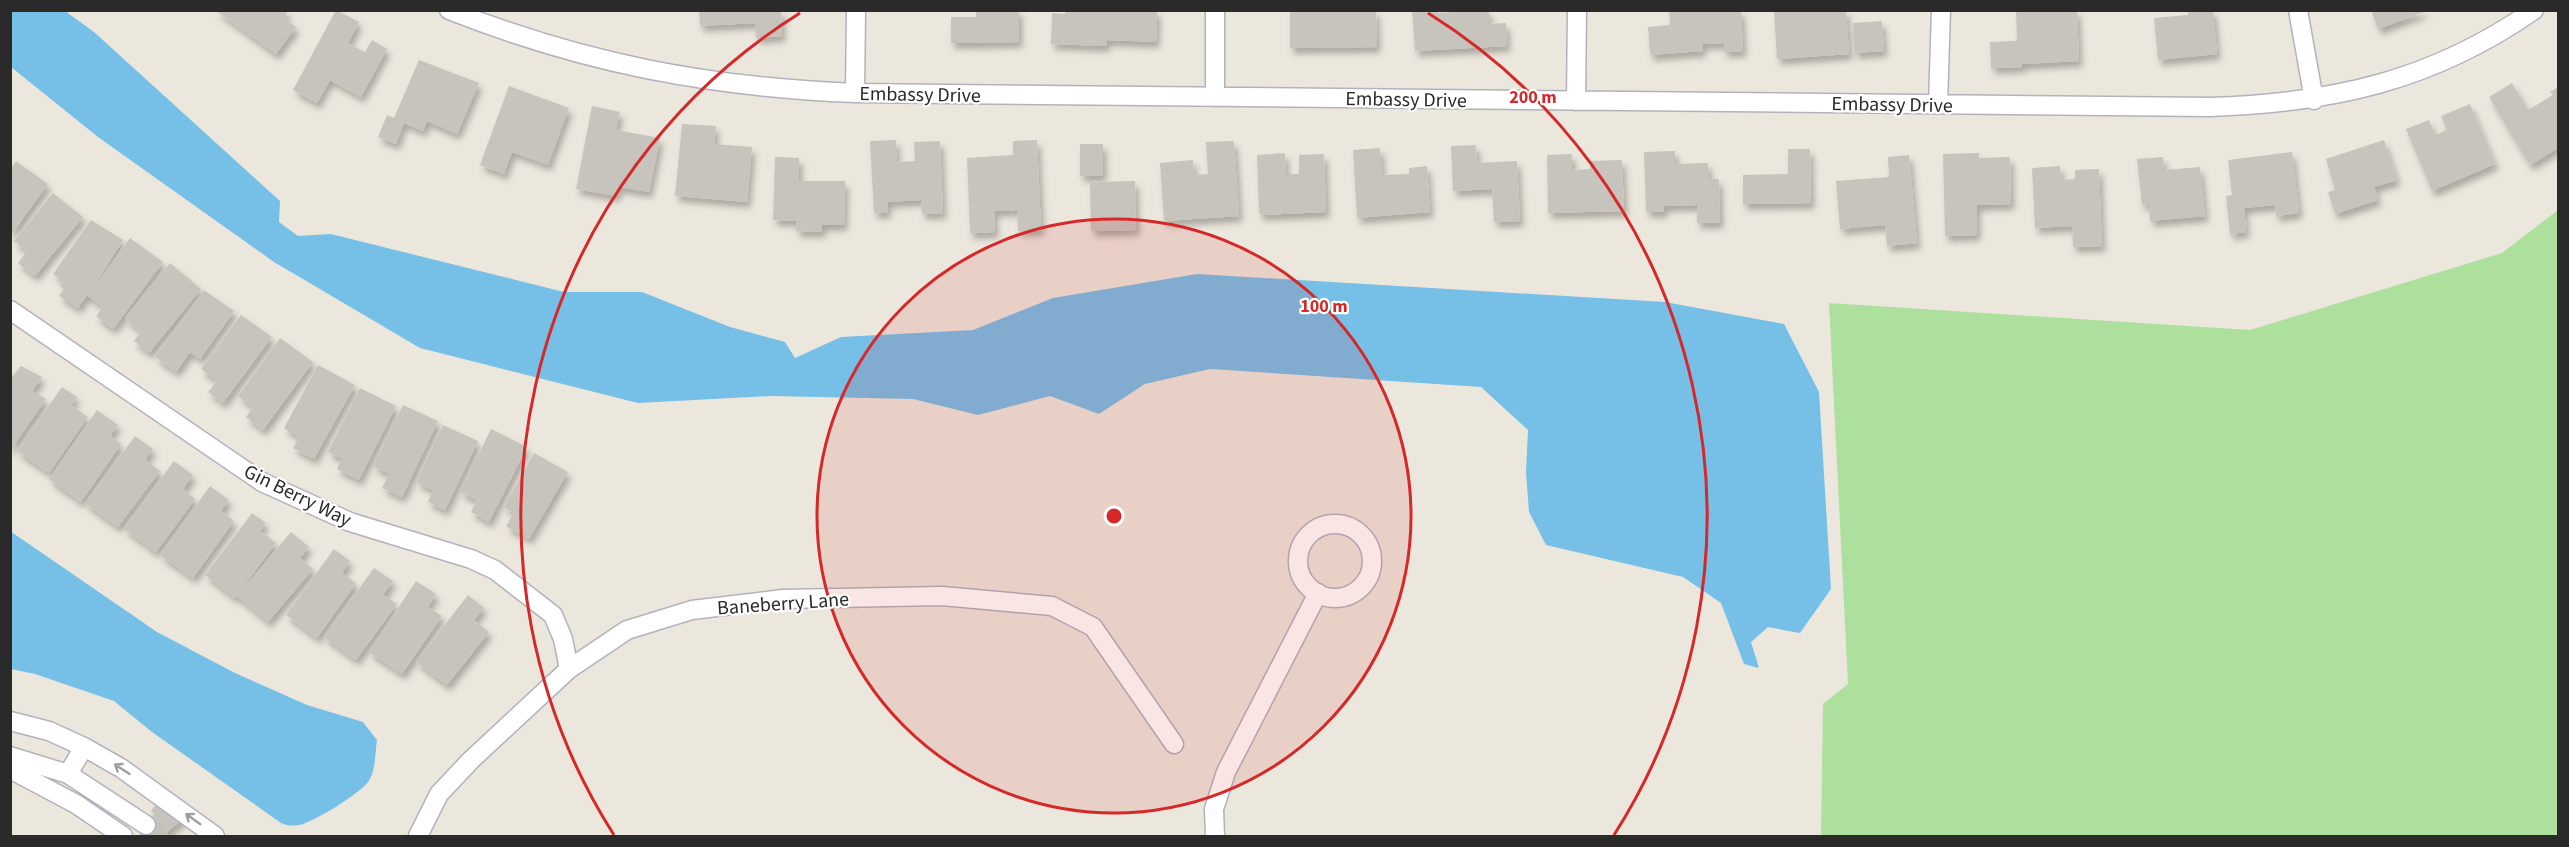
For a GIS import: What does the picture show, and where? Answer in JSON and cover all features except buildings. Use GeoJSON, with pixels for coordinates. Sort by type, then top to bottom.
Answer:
{"type":"FeatureCollection","features":[{"type":"Feature","properties":{"kind":"street","name":"Embassy Drive"},"geometry":{"type":"LineString","coordinates":[[449,10],[490,18],[590,57],[695,80],[784,90],[855,93],[2210,107],[2266,105],[2313,100],[2385,82],[2432,66],[2472,47],[2534,10]]}},
{"type":"Feature","properties":{"kind":"street"},"geometry":{"type":"LineString","coordinates":[[855,93],[856,10]]}},
{"type":"Feature","properties":{"kind":"street"},"geometry":{"type":"LineString","coordinates":[[1215,10],[1215,97]]}},
{"type":"Feature","properties":{"kind":"street"},"geometry":{"type":"LineString","coordinates":[[1576,100],[1577,10]]}},
{"type":"Feature","properties":{"kind":"street"},"geometry":{"type":"LineString","coordinates":[[1938,105],[1941,10]]}},
{"type":"Feature","properties":{"kind":"street"},"geometry":{"type":"LineString","coordinates":[[2298,10],[2313,100]]}},
{"type":"Feature","properties":{"kind":"street","name":"Gin Berry Way"},"geometry":{"type":"LineString","coordinates":[[10,310],[262,482],[350,522],[471,559],[495,570],[553,615],[563,639],[569,669]]}},
{"type":"Feature","properties":{"kind":"street"},"geometry":{"type":"LineString","coordinates":[[1328,524],[1351,527],[1361,534],[1372,556],[1371,569],[1366,581],[1358,590],[1346,596],[1334,598],[1318,593],[1302,579],[1298,568],[1301,545],[1308,535],[1328,524]]}},
{"type":"Feature","properties":{"kind":"street"},"geometry":{"type":"LineString","coordinates":[[1215,837],[1214,809],[1226,772],[1318,593]]}},
{"type":"Feature","properties":{"kind":"street","name":"Baneberry Lane"},"geometry":{"type":"LineString","coordinates":[[418,837],[439,794],[471,760],[569,669],[627,630],[692,610],[783,599],[942,596],[1052,606],[1093,627],[1174,744]]}},
{"type":"Feature","properties":{"kind":"street"},"geometry":{"type":"LineString","coordinates":[[10,721],[49,730],[84,747],[121,768],[215,837]]}},
{"type":"Feature","properties":{"kind":"street"},"geometry":{"type":"LineString","coordinates":[[68,774],[84,747]]}},
{"type":"Feature","properties":{"kind":"street"},"geometry":{"type":"LineString","coordinates":[[10,756],[68,774],[146,825]]}},
{"type":"Feature","properties":{"kind":"street"},"geometry":{"type":"LineString","coordinates":[[10,769],[76,804],[123,837]]}},
{"type":"Feature","properties":{"kind":"green space"},"geometry":{"type":"Polygon","coordinates":[[[2558,210],[2558,836],[1821,836],[1823,704],[1848,684],[1829,303],[2250,330],[2502,253],[2558,210]]]}},
{"type":"Feature","properties":{"kind":"water"},"geometry":{"type":"Polygon","coordinates":[[[10,11],[65,11],[94,32],[280,201],[279,222],[298,236],[331,234],[564,292],[642,292],[730,327],[785,342],[795,358],[841,337],[973,330],[1053,298],[1197,274],[1665,302],[1784,324],[1819,392],[1831,589],[1800,633],[1768,627],[1751,642],[1759,668],[1744,664],[1721,603],[1683,577],[1546,545],[1529,512],[1526,472],[1528,430],[1481,387],[1210,369],[1145,384],[1099,414],[1050,396],[978,415],[913,399],[771,396],[638,403],[420,348],[274,262],[98,137],[11,67],[10,11]]]}},
{"type":"Feature","properties":{"kind":"water"},"geometry":{"type":"Polygon","coordinates":[[[10,531],[157,632],[235,673],[307,705],[363,722],[377,740],[371,778],[346,800],[315,819],[299,825],[286,825],[152,732],[114,701],[35,674],[11,669],[10,531]]]}},
{"type":"Feature","properties":{"kind":"tunnel"},"geometry":{"type":"LineString","coordinates":[[146,825],[162,836]]}}]}
